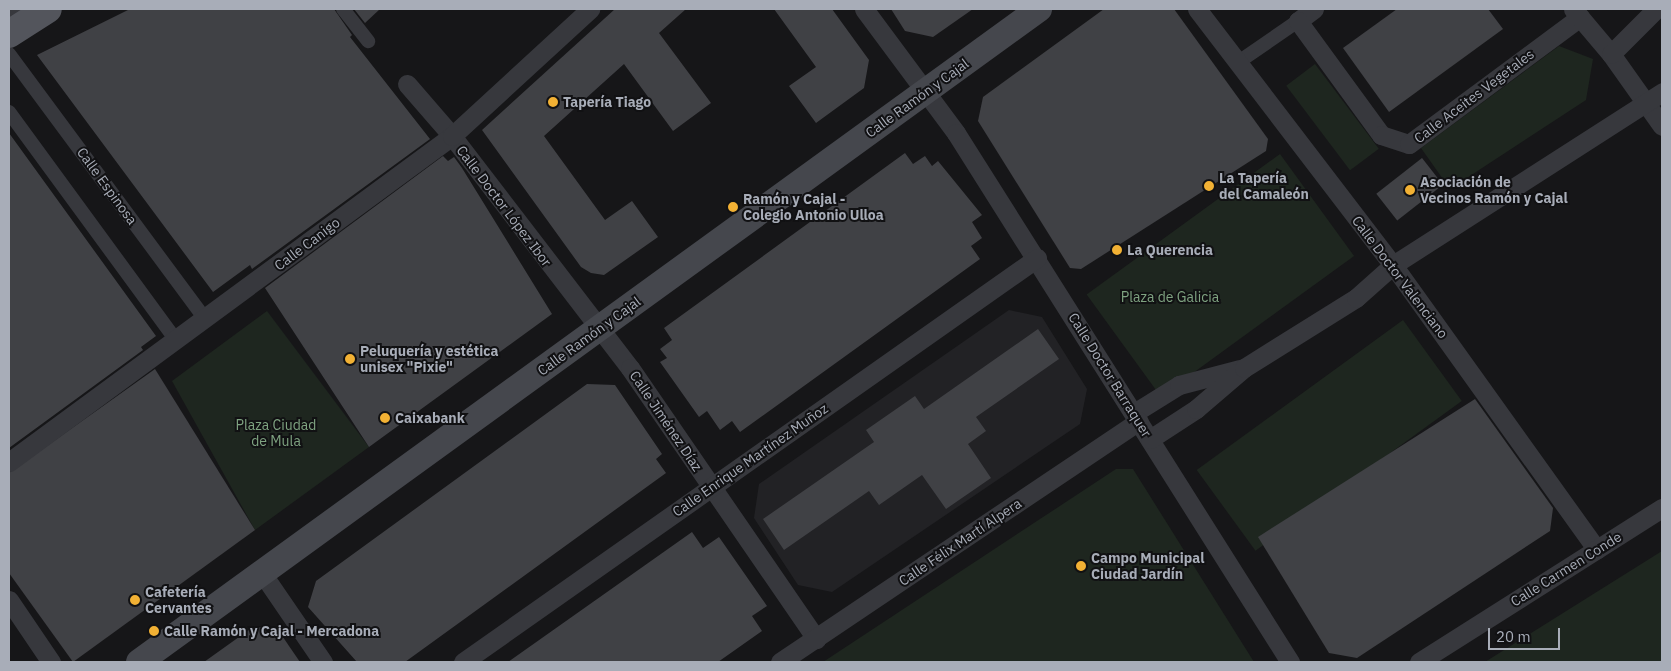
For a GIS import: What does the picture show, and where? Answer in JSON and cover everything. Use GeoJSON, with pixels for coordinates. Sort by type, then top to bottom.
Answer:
{"type":"FeatureCollection","features":[{"type":"Feature","properties":{"kind":"main road"},"geometry":{"type":"LineString","coordinates":[[16,22],[48,9]]}},
{"type":"Feature","properties":{"kind":"main road","name":"Calle Ramón y Cajal"},"geometry":{"type":"LineString","coordinates":[[139,662],[1039,9]]}},
{"type":"Feature","properties":{"kind":"street"},"geometry":{"type":"LineString","coordinates":[[343,9],[368,41]]}},
{"type":"Feature","properties":{"kind":"street","name":"Calle Canigo"},"geometry":{"type":"LineString","coordinates":[[9,462],[452,136],[590,9]]}},
{"type":"Feature","properties":{"kind":"street","name":"Calle Doctor Barraquer"},"geometry":{"type":"LineString","coordinates":[[864,9],[925,91],[1037,258],[1290,662]]}},
{"type":"Feature","properties":{"kind":"street","name":"Calle Doctor Valenciano"},"geometry":{"type":"LineString","coordinates":[[1198,9],[1237,63],[1393,265],[1597,550]]}},
{"type":"Feature","properties":{"kind":"street"},"geometry":{"type":"LineString","coordinates":[[1237,63],[1314,9]]}},
{"type":"Feature","properties":{"kind":"street"},"geometry":{"type":"LineString","coordinates":[[1611,54],[1656,9]]}},
{"type":"Feature","properties":{"kind":"street"},"geometry":{"type":"LineString","coordinates":[[1576,13],[1611,54],[1662,126]]}},
{"type":"Feature","properties":{"kind":"street","name":"Calle Aceites Vegetales"},"geometry":{"type":"LineString","coordinates":[[1298,21],[1381,135],[1409,144],[1576,13]]}},
{"type":"Feature","properties":{"kind":"street","name":"Calle Espinosa"},"geometry":{"type":"LineString","coordinates":[[9,54],[205,319]]}},
{"type":"Feature","properties":{"kind":"street","name":"Calle Doctor López Ibor"},"geometry":{"type":"LineString","coordinates":[[407,84],[452,136],[599,328]]}},
{"type":"Feature","properties":{"kind":"street","name":"Calle Félix Martí Alpera"},"geometry":{"type":"LineString","coordinates":[[1150,439],[1196,409],[1244,368],[1356,298],[1393,265],[1662,92]]}},
{"type":"Feature","properties":{"kind":"street"},"geometry":{"type":"LineString","coordinates":[[9,112],[176,340]]}},
{"type":"Feature","properties":{"kind":"street","name":"Calle Enrique Martínez Muñoz"},"geometry":{"type":"LineString","coordinates":[[463,662],[1037,258]]}},
{"type":"Feature","properties":{"kind":"street","name":"Calle Jiménez Díaz"},"geometry":{"type":"LineString","coordinates":[[599,328],[630,368],[816,639]]}},
{"type":"Feature","properties":{"kind":"street","name":"Calle Félix Martí Alpera"},"geometry":{"type":"LineString","coordinates":[[780,662],[1137,417],[1179,385],[1244,368]]}},
{"type":"Feature","properties":{"kind":"street","name":"Calle Carmen Conde"},"geometry":{"type":"LineString","coordinates":[[1419,662],[1662,508]]}},
{"type":"Feature","properties":{"kind":"street"},"geometry":{"type":"LineString","coordinates":[[262,573],[323,662]]}},
{"type":"Feature","properties":{"kind":"street"},"geometry":{"type":"LineString","coordinates":[[9,600],[51,662]]}},
{"type":"Feature","properties":{"kind":"shaded area"},"geometry":{"type":"Polygon","coordinates":[[[1009,310],[1042,317],[1087,389],[1080,424],[832,592],[798,585],[754,518],[759,484],[1009,310]]]}},
{"type":"Feature","properties":{"kind":"green space"},"geometry":{"type":"Polygon","coordinates":[[[1559,46],[1593,59],[1586,100],[1450,189],[1421,148],[1559,46]]]}},
{"type":"Feature","properties":{"kind":"green space"},"geometry":{"type":"Polygon","coordinates":[[[1315,64],[1379,149],[1350,170],[1286,86],[1315,64]]]}},
{"type":"Feature","properties":{"kind":"green space","name":"Plaza de Galicia"},"geometry":{"type":"Polygon","coordinates":[[[1280,154],[1354,256],[1161,396],[1087,294],[1280,154]]]}},
{"type":"Feature","properties":{"kind":"green space","name":"Plaza Ciudad de Mula"},"geometry":{"type":"Polygon","coordinates":[[[267,311],[369,447],[255,530],[172,381],[267,311]]]}},
{"type":"Feature","properties":{"kind":"green space"},"geometry":{"type":"Polygon","coordinates":[[[1403,320],[1462,401],[1255,551],[1197,470],[1403,320]]]}},
{"type":"Feature","properties":{"kind":"green space","name":"Campo Municipal Ciudad Jardín"},"geometry":{"type":"Polygon","coordinates":[[[1116,469],[1133,469],[1254,662],[823,662],[1116,469]]]}},
{"type":"Feature","properties":{"kind":"green space"},"geometry":{"type":"Polygon","coordinates":[[[1662,551],[1662,662],[1485,662],[1662,551]]]}},
{"type":"Feature","properties":{"kind":"building"},"geometry":{"type":"Polygon","coordinates":[[[130,9],[334,9],[352,35],[350,37],[430,139],[252,269],[250,265],[213,292],[37,55],[130,9]]]}},
{"type":"Feature","properties":{"kind":"building"},"geometry":{"type":"Polygon","coordinates":[[[354,9],[380,9],[365,23],[354,9]]]}},
{"type":"Feature","properties":{"kind":"building"},"geometry":{"type":"Polygon","coordinates":[[[615,9],[686,9],[659,33],[711,103],[673,131],[624,64],[544,136],[605,220],[632,201],[658,237],[604,275],[591,273],[581,267],[482,130],[615,9]]]}},
{"type":"Feature","properties":{"kind":"building"},"geometry":{"type":"Polygon","coordinates":[[[774,9],[832,9],[869,60],[864,88],[816,123],[789,86],[816,67],[774,9]]]}},
{"type":"Feature","properties":{"kind":"building"},"geometry":{"type":"Polygon","coordinates":[[[891,9],[973,9],[933,37],[905,31],[891,9]]]}},
{"type":"Feature","properties":{"kind":"building"},"geometry":{"type":"Polygon","coordinates":[[[1104,9],[1174,9],[1268,139],[1266,151],[1081,269],[1070,268],[978,121],[983,97],[1104,9]]]}},
{"type":"Feature","properties":{"kind":"building"},"geometry":{"type":"Polygon","coordinates":[[[1397,9],[1488,9],[1503,29],[1389,112],[1343,48],[1397,9]]]}},
{"type":"Feature","properties":{"kind":"building"},"geometry":{"type":"Polygon","coordinates":[[[9,133],[156,336],[141,347],[143,350],[9,448],[9,133]]]}},
{"type":"Feature","properties":{"kind":"building"},"geometry":{"type":"Polygon","coordinates":[[[905,153],[913,164],[925,156],[932,166],[938,161],[982,215],[972,222],[982,238],[971,246],[980,259],[740,432],[732,421],[720,430],[707,411],[699,417],[660,362],[667,358],[660,349],[672,340],[664,328],[905,153]]]}},
{"type":"Feature","properties":{"kind":"building"},"geometry":{"type":"Polygon","coordinates":[[[443,156],[448,161],[454,157],[462,168],[552,314],[369,447],[265,288],[443,156]]]}},
{"type":"Feature","properties":{"kind":"building","name":"Asociación de Vecinos Ramón y Cajal"},"geometry":{"type":"Polygon","coordinates":[[[1422,158],[1443,185],[1397,221],[1376,194],[1422,158]]]}},
{"type":"Feature","properties":{"kind":"building"},"geometry":{"type":"Polygon","coordinates":[[[1038,329],[1059,359],[976,417],[986,431],[968,444],[991,478],[946,509],[922,475],[879,505],[869,491],[784,550],[763,519],[874,442],[866,430],[915,396],[924,409],[1038,329]]]}},
{"type":"Feature","properties":{"kind":"building"},"geometry":{"type":"Polygon","coordinates":[[[155,369],[255,530],[73,662],[9,573],[9,473],[155,369]]]}},
{"type":"Feature","properties":{"kind":"building"},"geometry":{"type":"Polygon","coordinates":[[[587,384],[615,385],[662,454],[656,459],[666,473],[405,662],[357,662],[308,607],[316,581],[587,384]]]}},
{"type":"Feature","properties":{"kind":"building"},"geometry":{"type":"Polygon","coordinates":[[[1475,399],[1553,508],[1550,531],[1357,658],[1329,653],[1258,537],[1475,399]]]}},
{"type":"Feature","properties":{"kind":"building"},"geometry":{"type":"Polygon","coordinates":[[[692,532],[703,548],[719,537],[767,606],[752,616],[762,631],[718,662],[508,662],[692,532]]]}},
{"type":"Feature","properties":{"kind":"building"},"geometry":{"type":"Polygon","coordinates":[[[253,627],[276,627],[300,662],[204,662],[253,627]]]}},
{"type":"Feature","properties":{"kind":"place","name":"Tapería Tiago"},"geometry":{"type":"Point","coordinates":[553,102]}},
{"type":"Feature","properties":{"kind":"place","name":"La Tapería del Camaleón"},"geometry":{"type":"Point","coordinates":[1209,186]}},
{"type":"Feature","properties":{"kind":"place","name":"Asociación de Vecinos Ramón y Cajal"},"geometry":{"type":"Point","coordinates":[1410,190]}},
{"type":"Feature","properties":{"kind":"place","name":"Ramón y Cajal - Colegio Antonio Ulloa"},"geometry":{"type":"Point","coordinates":[733,207]}},
{"type":"Feature","properties":{"kind":"place","name":"La Querencia"},"geometry":{"type":"Point","coordinates":[1117,250]}},
{"type":"Feature","properties":{"kind":"place","name":"Peluquería y estética unisex \"Pixie\""},"geometry":{"type":"Point","coordinates":[350,359]}},
{"type":"Feature","properties":{"kind":"place","name":"Caixabank"},"geometry":{"type":"Point","coordinates":[385,418]}},
{"type":"Feature","properties":{"kind":"place","name":"Campo Municipal Ciudad Jardín"},"geometry":{"type":"Point","coordinates":[1081,566]}},
{"type":"Feature","properties":{"kind":"place","name":"Cafetería Cervantes"},"geometry":{"type":"Point","coordinates":[135,600]}},
{"type":"Feature","properties":{"kind":"place","name":"Calle Ramón y Cajal - Mercadona"},"geometry":{"type":"Point","coordinates":[154,631]}}]}
